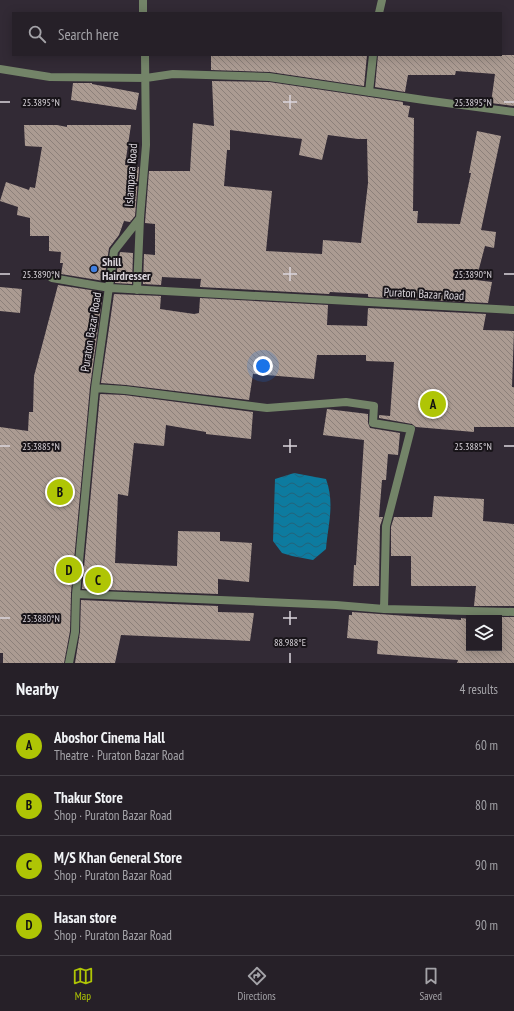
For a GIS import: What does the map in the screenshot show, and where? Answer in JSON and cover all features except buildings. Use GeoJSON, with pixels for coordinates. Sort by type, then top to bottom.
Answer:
{"type":"FeatureCollection","features":[{"type":"Feature","properties":{"kind":"street"},"geometry":{"type":"LineString","coordinates":[[142,0],[143,12]]}},
{"type":"Feature","properties":{"kind":"street"},"geometry":{"type":"LineString","coordinates":[[379,12],[382,0]]}},
{"type":"Feature","properties":{"kind":"street","name":"Islampara Road"},"geometry":{"type":"LineString","coordinates":[[110,288],[114,251],[140,218],[146,145],[145,56]]}},
{"type":"Feature","properties":{"kind":"street"},"geometry":{"type":"LineString","coordinates":[[369,92],[372,56]]}},
{"type":"Feature","properties":{"kind":"street"},"geometry":{"type":"LineString","coordinates":[[0,69],[50,77],[146,78],[173,74],[269,77],[514,112]]}},
{"type":"Feature","properties":{"kind":"street"},"geometry":{"type":"LineString","coordinates":[[137,290],[140,218]]}},
{"type":"Feature","properties":{"kind":"street"},"geometry":{"type":"LineString","coordinates":[[52,278],[110,288]]}},
{"type":"Feature","properties":{"kind":"street","name":"Puraton Bazar Road"},"geometry":{"type":"LineString","coordinates":[[69,663],[75,632],[76,594],[95,388],[110,288],[514,310]]}},
{"type":"Feature","properties":{"kind":"street"},"geometry":{"type":"LineString","coordinates":[[95,388],[125,390],[267,408],[346,402],[374,406],[373,423],[411,429],[386,526],[384,609]]}},
{"type":"Feature","properties":{"kind":"street"},"geometry":{"type":"LineString","coordinates":[[76,594],[336,605],[384,609],[514,612]]}},
{"type":"Feature","properties":{"kind":"water"},"geometry":{"type":"Polygon","coordinates":[[[294,473],[326,479],[329,488],[330,514],[326,549],[313,560],[282,553],[273,541],[275,479],[294,473]]]}},
{"type":"Feature","properties":{"kind":"place","name":"Shill Hairdresser"},"geometry":{"type":"Point","coordinates":[94,269]}},
{"type":"Feature","properties":{"kind":"place","name":"Aboshor Cinema Hall"},"geometry":{"type":"Point","coordinates":[433,404]}},
{"type":"Feature","properties":{"kind":"place","name":"Thakur Store"},"geometry":{"type":"Point","coordinates":[60,492]}},
{"type":"Feature","properties":{"kind":"place","name":"Hasan store"},"geometry":{"type":"Point","coordinates":[69,570]}},
{"type":"Feature","properties":{"kind":"place","name":"M/S Khan General Store"},"geometry":{"type":"Point","coordinates":[98,580]}}]}
